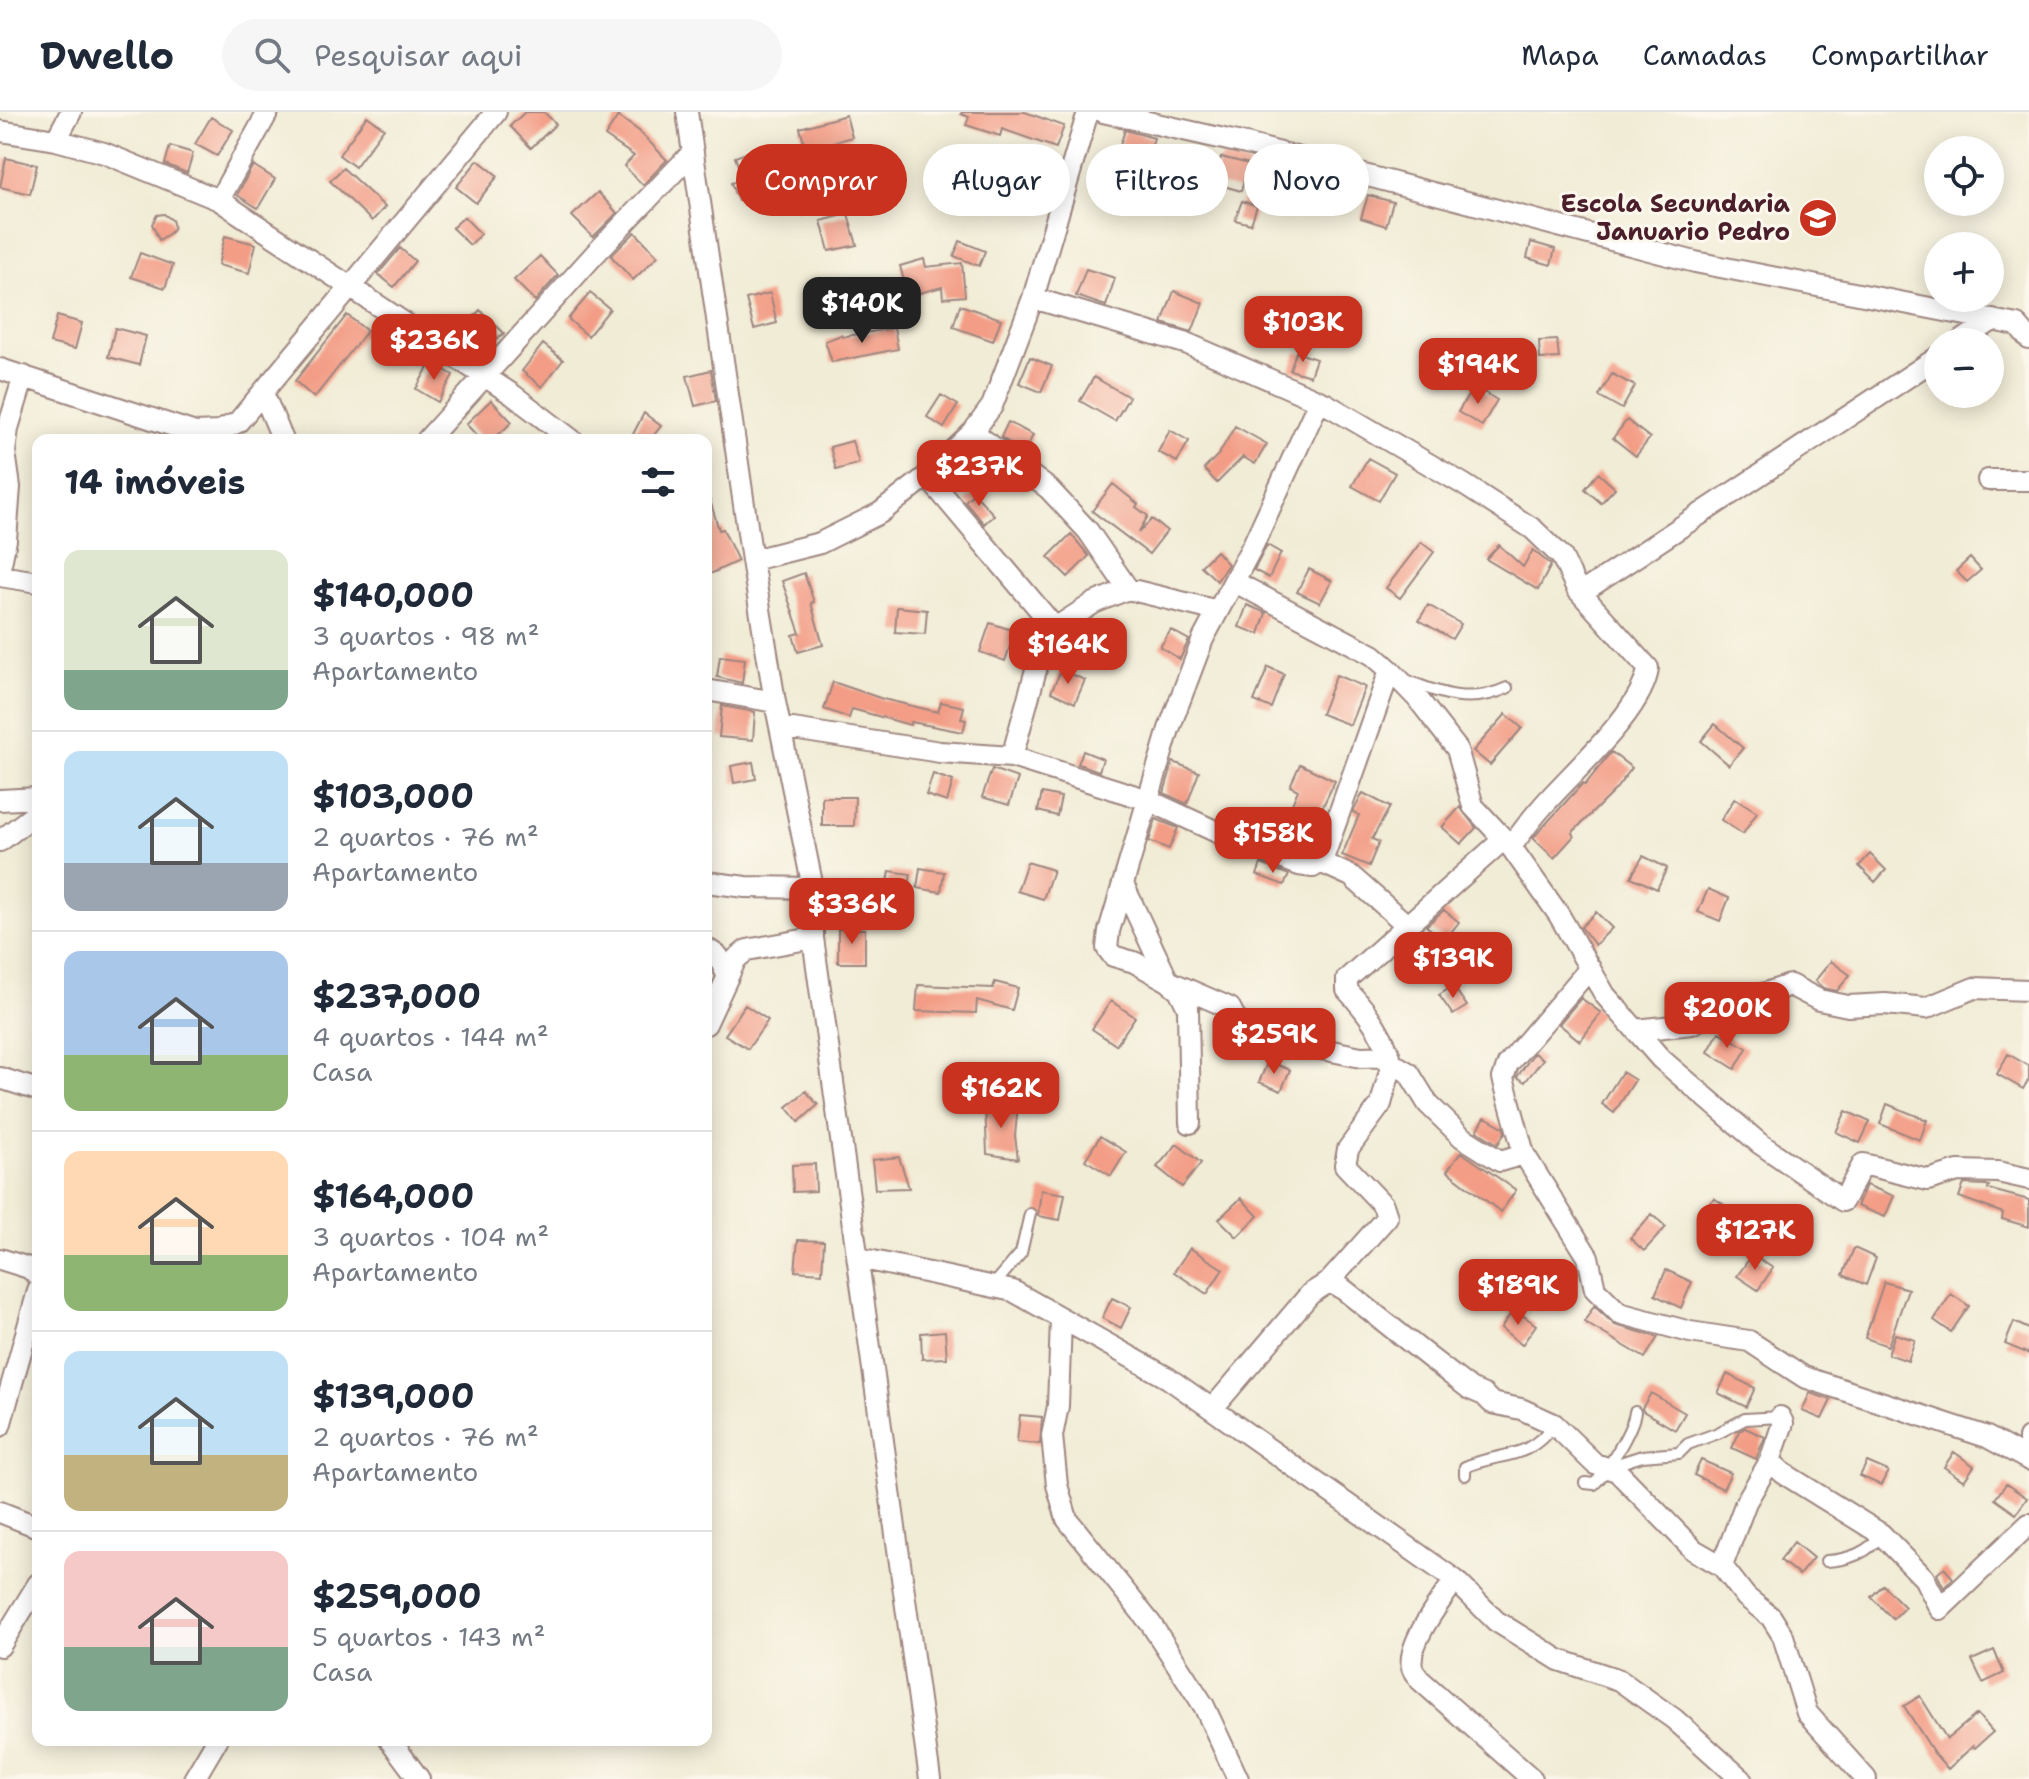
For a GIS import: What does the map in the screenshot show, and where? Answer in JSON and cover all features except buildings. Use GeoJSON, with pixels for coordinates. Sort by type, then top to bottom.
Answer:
{"type":"FeatureCollection","features":[{"type":"Feature","properties":{"kind":"street"},"geometry":{"type":"LineString","coordinates":[[56,140],[71,112]]}},
{"type":"Feature","properties":{"kind":"street"},"geometry":{"type":"LineString","coordinates":[[219,200],[268,112]]}},
{"type":"Feature","properties":{"kind":"street"},"geometry":{"type":"LineString","coordinates":[[226,434],[496,112]]}},
{"type":"Feature","properties":{"kind":"street"},"geometry":{"type":"LineString","coordinates":[[687,112],[775,702],[813,888],[813,938],[930,1779]]}},
{"type":"Feature","properties":{"kind":"street"},"geometry":{"type":"LineString","coordinates":[[752,560],[820,543],[880,513],[927,476],[973,432],[992,406],[1033,298],[1088,112]]}},
{"type":"Feature","properties":{"kind":"street"},"geometry":{"type":"LineString","coordinates":[[1103,112],[1246,144],[1695,262],[2017,325],[2029,339]]}},
{"type":"Feature","properties":{"kind":"street"},"geometry":{"type":"LineString","coordinates":[[0,131],[56,140],[104,153],[219,200],[485,377],[564,434]]}},
{"type":"Feature","properties":{"kind":"street"},"geometry":{"type":"LineString","coordinates":[[433,434],[594,255],[693,152]]}},
{"type":"Feature","properties":{"kind":"street"},"geometry":{"type":"LineString","coordinates":[[1033,298],[1188,344],[1319,401],[1463,484],[1533,529],[1562,557],[1581,593],[1648,668],[1646,684],[1619,723],[1508,843],[1347,979],[1347,990],[1364,1008],[1384,1039],[1391,1059],[1381,1104],[1348,1149],[1345,1165],[1383,1205],[1387,1217],[1329,1282],[1310,1294],[1213,1408]]}},
{"type":"Feature","properties":{"kind":"street"},"geometry":{"type":"LineString","coordinates":[[1981,328],[1993,320]]}},
{"type":"Feature","properties":{"kind":"street"},"geometry":{"type":"LineString","coordinates":[[1581,593],[1924,366]]}},
{"type":"Feature","properties":{"kind":"street"},"geometry":{"type":"LineString","coordinates":[[0,369],[173,427],[205,434]]}},
{"type":"Feature","properties":{"kind":"street"},"geometry":{"type":"LineString","coordinates":[[0,568],[6,540],[10,487],[5,452],[8,428],[24,376]]}},
{"type":"Feature","properties":{"kind":"street"},"geometry":{"type":"LineString","coordinates":[[263,393],[280,434]]}},
{"type":"Feature","properties":{"kind":"street"},"geometry":{"type":"LineString","coordinates":[[1319,401],[1235,582],[1203,639],[1169,729],[1109,931],[1107,948],[1113,956],[1134,962],[1168,981],[1230,1008],[1242,1031],[1290,1037],[1317,1048],[1361,1057],[1391,1059],[1409,1073],[1428,1104],[1462,1137],[1500,1161],[1524,1154]]}},
{"type":"Feature","properties":{"kind":"street"},"geometry":{"type":"LineString","coordinates":[[973,432],[1049,489],[1088,531],[1128,589]]}},
{"type":"Feature","properties":{"kind":"street"},"geometry":{"type":"LineString","coordinates":[[927,476],[1055,628]]}},
{"type":"Feature","properties":{"kind":"street"},"geometry":{"type":"LineString","coordinates":[[1988,480],[2029,480]]}},
{"type":"Feature","properties":{"kind":"street"},"geometry":{"type":"LineString","coordinates":[[0,576],[32,581]]}},
{"type":"Feature","properties":{"kind":"street"},"geometry":{"type":"LineString","coordinates":[[1235,582],[1373,655],[1393,673],[1457,749],[1473,806],[1508,843],[1559,915],[1605,995],[1661,1059],[1759,1143],[1843,1201],[1863,1164],[1928,1180],[1958,1171],[1998,1172],[2029,1179]]}},
{"type":"Feature","properties":{"kind":"street"},"geometry":{"type":"LineString","coordinates":[[1012,757],[1043,644],[1055,628],[1094,603],[1128,589],[1218,611]]}},
{"type":"Feature","properties":{"kind":"street"},"geometry":{"type":"LineString","coordinates":[[780,727],[940,752],[1012,757],[1148,800],[1232,839],[1299,865],[1313,867],[1320,862],[1393,673]]}},
{"type":"Feature","properties":{"kind":"street"},"geometry":{"type":"LineString","coordinates":[[712,691],[775,702]]}},
{"type":"Feature","properties":{"kind":"street"},"geometry":{"type":"LineString","coordinates":[[0,800],[32,798]]}},
{"type":"Feature","properties":{"kind":"street"},"geometry":{"type":"LineString","coordinates":[[0,841],[32,817]]}},
{"type":"Feature","properties":{"kind":"street"},"geometry":{"type":"LineString","coordinates":[[1320,862],[1351,876],[1408,926]]}},
{"type":"Feature","properties":{"kind":"street"},"geometry":{"type":"LineString","coordinates":[[712,883],[746,887],[813,888]]}},
{"type":"Feature","properties":{"kind":"street"},"geometry":{"type":"LineString","coordinates":[[1123,884],[1168,981],[1179,990],[1188,1008],[1190,1123]]}},
{"type":"Feature","properties":{"kind":"street"},"geometry":{"type":"LineString","coordinates":[[712,1011],[736,959],[747,950],[813,938]]}},
{"type":"Feature","properties":{"kind":"street"},"geometry":{"type":"LineString","coordinates":[[712,952],[718,956],[728,977]]}},
{"type":"Feature","properties":{"kind":"street"},"geometry":{"type":"LineString","coordinates":[[1590,968],[1508,1064],[1503,1078],[1524,1154],[1588,1257],[1595,1289],[1619,1313],[1690,1332],[1749,1341],[1804,1377],[1987,1437],[2029,1460]]}},
{"type":"Feature","properties":{"kind":"street"},"geometry":{"type":"LineString","coordinates":[[1636,1030],[1692,1024],[1715,1010],[1790,985],[1819,1000],[1848,1006],[1885,1004],[1926,1008],[1974,988],[2029,990]]}},
{"type":"Feature","properties":{"kind":"street"},"geometry":{"type":"LineString","coordinates":[[0,1078],[32,1088]]}},
{"type":"Feature","properties":{"kind":"street"},"geometry":{"type":"LineString","coordinates":[[859,1258],[1013,1291],[1168,1378],[1455,1580],[1496,1621],[1559,1660],[1619,1680],[1652,1703],[1741,1779]]}},
{"type":"Feature","properties":{"kind":"street"},"geometry":{"type":"LineString","coordinates":[[0,1259],[32,1271]]}},
{"type":"Feature","properties":{"kind":"street"},"geometry":{"type":"LineString","coordinates":[[1329,1282],[1343,1289],[1492,1403],[1521,1409],[1554,1424],[1595,1464],[1617,1471],[1694,1550],[1722,1566],[1746,1597],[1771,1617],[1783,1636],[1807,1713],[1866,1779]]}},
{"type":"Feature","properties":{"kind":"street"},"geometry":{"type":"LineString","coordinates":[[0,1426],[32,1312]]}},
{"type":"Feature","properties":{"kind":"street"},"geometry":{"type":"LineString","coordinates":[[1061,1319],[1058,1406],[1052,1436],[1057,1485],[1067,1519],[1151,1624],[1204,1706],[1238,1779]]}},
{"type":"Feature","properties":{"kind":"street"},"geometry":{"type":"LineString","coordinates":[[1722,1566],[1746,1502],[1770,1461],[1783,1423],[1780,1417]]}},
{"type":"Feature","properties":{"kind":"street"},"geometry":{"type":"LineString","coordinates":[[1770,1461],[1783,1473],[1881,1534],[1924,1578],[1940,1609],[2029,1524]]}},
{"type":"Feature","properties":{"kind":"street"},"geometry":{"type":"LineString","coordinates":[[0,1512],[32,1525]]}},
{"type":"Feature","properties":{"kind":"street"},"geometry":{"type":"LineString","coordinates":[[1455,1580],[1429,1618],[1415,1650],[1412,1668],[1419,1679],[1532,1779]]}},
{"type":"Feature","properties":{"kind":"street"},"geometry":{"type":"LineString","coordinates":[[0,1646],[32,1594]]}},
{"type":"Feature","properties":{"kind":"street"},"geometry":{"type":"LineString","coordinates":[[194,1779],[213,1746]]}},
{"type":"Feature","properties":{"kind":"street"},"geometry":{"type":"LineString","coordinates":[[394,1746],[419,1779]]}},
{"type":"Feature","properties":{"kind":"lane"},"geometry":{"type":"LineString","coordinates":[[1393,673],[1444,695],[1494,694],[1507,688]]}},
{"type":"Feature","properties":{"kind":"lane"},"geometry":{"type":"LineString","coordinates":[[992,1287],[1021,1253],[1030,1214]]}},
{"type":"Feature","properties":{"kind":"lane"},"geometry":{"type":"LineString","coordinates":[[1585,1483],[1594,1484],[1609,1467],[1634,1423],[1635,1412]]}},
{"type":"Feature","properties":{"kind":"lane"},"geometry":{"type":"LineString","coordinates":[[1609,1467],[1642,1456],[1679,1453],[1688,1444],[1745,1419],[1780,1417]]}},
{"type":"Feature","properties":{"kind":"lane"},"geometry":{"type":"LineString","coordinates":[[1465,1475],[1465,1467],[1483,1459],[1527,1450],[1541,1440],[1554,1424]]}},
{"type":"Feature","properties":{"kind":"lane"},"geometry":{"type":"LineString","coordinates":[[1826,1561],[1840,1561],[1859,1554],[1876,1542],[1881,1534]]}},
{"type":"Feature","properties":{"kind":"place","name":"Escola Secundaria Januario Pedro"},"geometry":{"type":"Point","coordinates":[1818,218]}}]}
